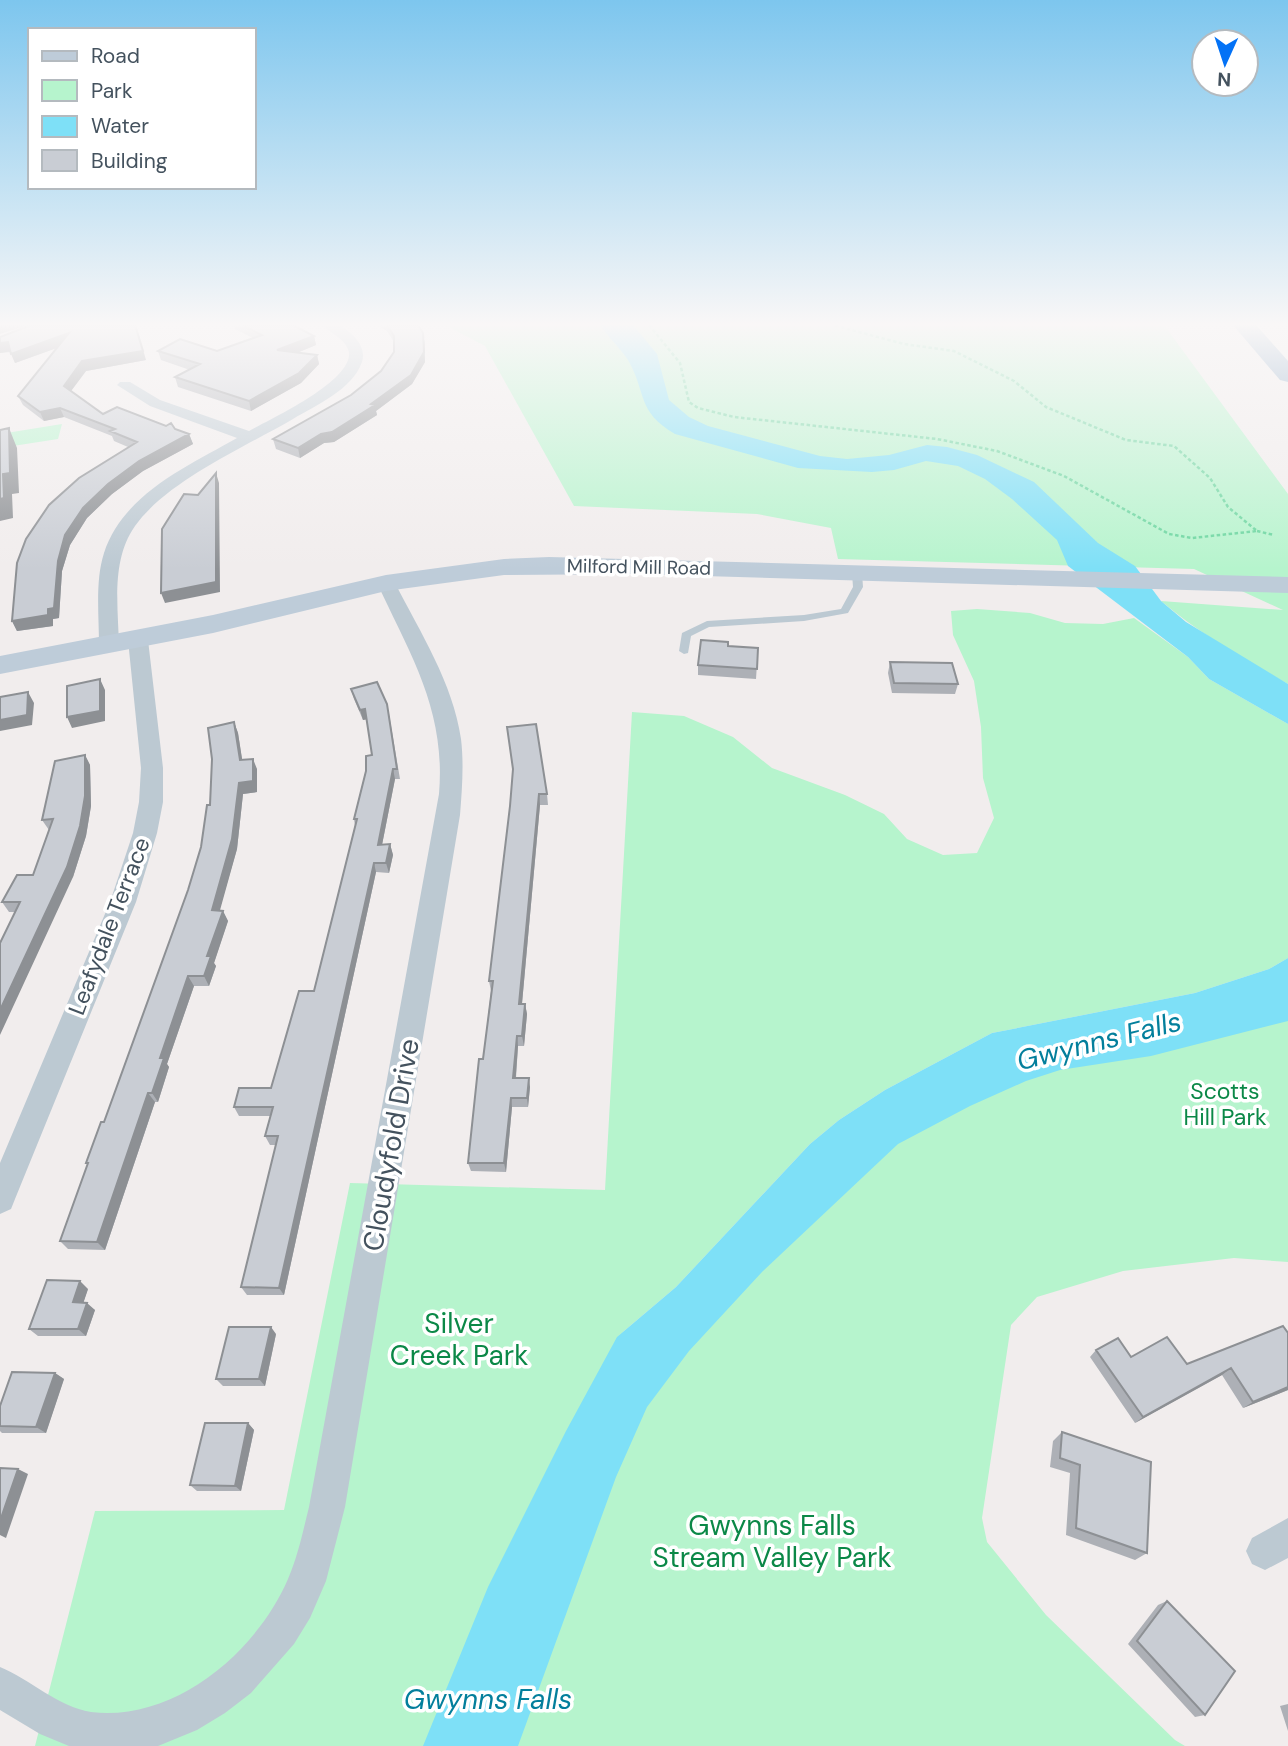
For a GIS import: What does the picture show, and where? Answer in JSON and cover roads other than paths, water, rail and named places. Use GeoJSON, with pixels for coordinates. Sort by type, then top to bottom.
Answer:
{"type":"FeatureCollection","features":[{"type":"Feature","properties":{"kind":"main road","name":"Milford Mill Road"},"geometry":{"type":"LineString","coordinates":[[0,665],[138,640],[386,583],[457,572],[549,565],[1288,585]]}},
{"type":"Feature","properties":{"kind":"street"},"geometry":{"type":"LineString","coordinates":[[165,406],[249,437]]}},
{"type":"Feature","properties":{"kind":"street"},"geometry":{"type":"LineString","coordinates":[[109,645],[108,571],[112,549],[121,532],[149,499],[169,484],[303,406]]}},
{"type":"Feature","properties":{"kind":"street","name":"Cloudyfold Drive"},"geometry":{"type":"LineString","coordinates":[[0,1686],[56,1721],[92,1732],[136,1733],[178,1719],[228,1690],[261,1656],[296,1603],[314,1560],[324,1520],[448,815],[451,755],[442,705],[386,583]]}},
{"type":"Feature","properties":{"kind":"street","name":"Leafydale Terrace"},"geometry":{"type":"LineString","coordinates":[[0,1199],[123,902],[145,832],[151,802],[152,768],[138,640]]}},
{"type":"Feature","properties":{"kind":"lane"},"geometry":{"type":"LineString","coordinates":[[684,651],[686,635],[707,624],[804,618],[845,611],[858,587],[857,573]]}},
{"type":"Feature","properties":{"kind":"water"},"geometry":{"type":"Polygon","coordinates":[[[647,406],[677,406],[689,417],[708,426],[820,456],[847,459],[889,455],[927,445],[947,447],[977,455],[1034,482],[1098,543],[1135,566],[1161,601],[1186,622],[1288,684],[1288,724],[1209,679],[1188,657],[1068,566],[1057,540],[1012,499],[985,479],[958,466],[926,461],[894,470],[872,472],[798,468],[675,434],[663,426],[647,406]]]}},
{"type":"Feature","properties":{"kind":"water","name":"Gwynns Falls"},"geometry":{"type":"Polygon","coordinates":[[[1288,958],[1288,1021],[1151,1056],[1060,1070],[1026,1081],[970,1106],[898,1144],[762,1272],[689,1351],[647,1407],[616,1477],[518,1746],[423,1746],[488,1587],[566,1431],[617,1337],[676,1287],[810,1144],[839,1120],[885,1090],[992,1033],[1195,993],[1269,969],[1288,958]]]}},
{"type":"Feature","properties":{"kind":"park label","name":"Scotts Hill Park"},"geometry":{"type":"Point","coordinates":[1225,1104]}},
{"type":"Feature","properties":{"kind":"park label","name":"Silver Creek Park"},"geometry":{"type":"Point","coordinates":[459,1339]}},
{"type":"Feature","properties":{"kind":"park label","name":"Gwynns Falls Stream Valley Park"},"geometry":{"type":"Point","coordinates":[772,1541]}}]}
